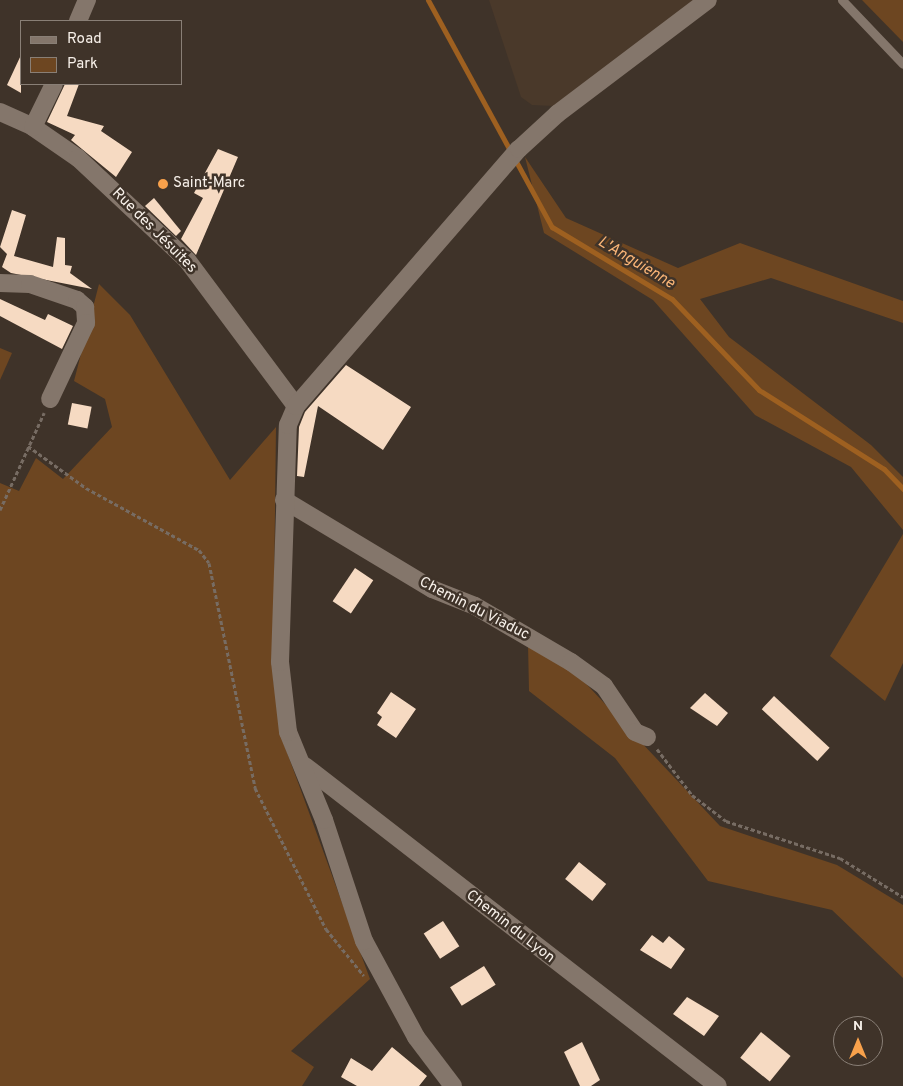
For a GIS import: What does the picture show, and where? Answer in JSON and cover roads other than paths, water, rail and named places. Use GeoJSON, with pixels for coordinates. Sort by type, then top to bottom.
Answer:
{"type":"FeatureCollection","features":[{"type":"Feature","properties":{"kind":"street"},"geometry":{"type":"LineString","coordinates":[[78,20],[87,0]]}},
{"type":"Feature","properties":{"kind":"street"},"geometry":{"type":"LineString","coordinates":[[453,1086],[416,1037],[378,970],[354,918],[304,766],[288,732],[281,686],[284,500],[288,425],[296,406],[514,155],[557,114],[708,0]]}},
{"type":"Feature","properties":{"kind":"street"},"geometry":{"type":"LineString","coordinates":[[33,127],[54,85]]}},
{"type":"Feature","properties":{"kind":"street","name":"Rue des Jésuites"},"geometry":{"type":"LineString","coordinates":[[0,112],[33,127],[78,158],[188,260],[296,406]]}},
{"type":"Feature","properties":{"kind":"street"},"geometry":{"type":"LineString","coordinates":[[0,283],[30,284],[86,307],[86,322],[50,399]]}},
{"type":"Feature","properties":{"kind":"street","name":"Chemin du Viaduc"},"geometry":{"type":"LineString","coordinates":[[284,500],[432,590],[475,606],[571,662],[604,686],[635,732],[647,737]]}},
{"type":"Feature","properties":{"kind":"street","name":"Chemin du Lyon"},"geometry":{"type":"LineString","coordinates":[[304,766],[718,1086]]}},
{"type":"Feature","properties":{"kind":"lane"},"geometry":{"type":"LineString","coordinates":[[842,0],[903,64]]}},
{"type":"Feature","properties":{"kind":"waterway","name":"L'Anguienne"},"geometry":{"type":"LineString","coordinates":[[428,0],[552,227],[672,299],[759,390],[884,469],[903,489]]}},
{"type":"Feature","properties":{"kind":"place","name":"Saint-Marc"},"geometry":{"type":"Point","coordinates":[163,184]}}]}
